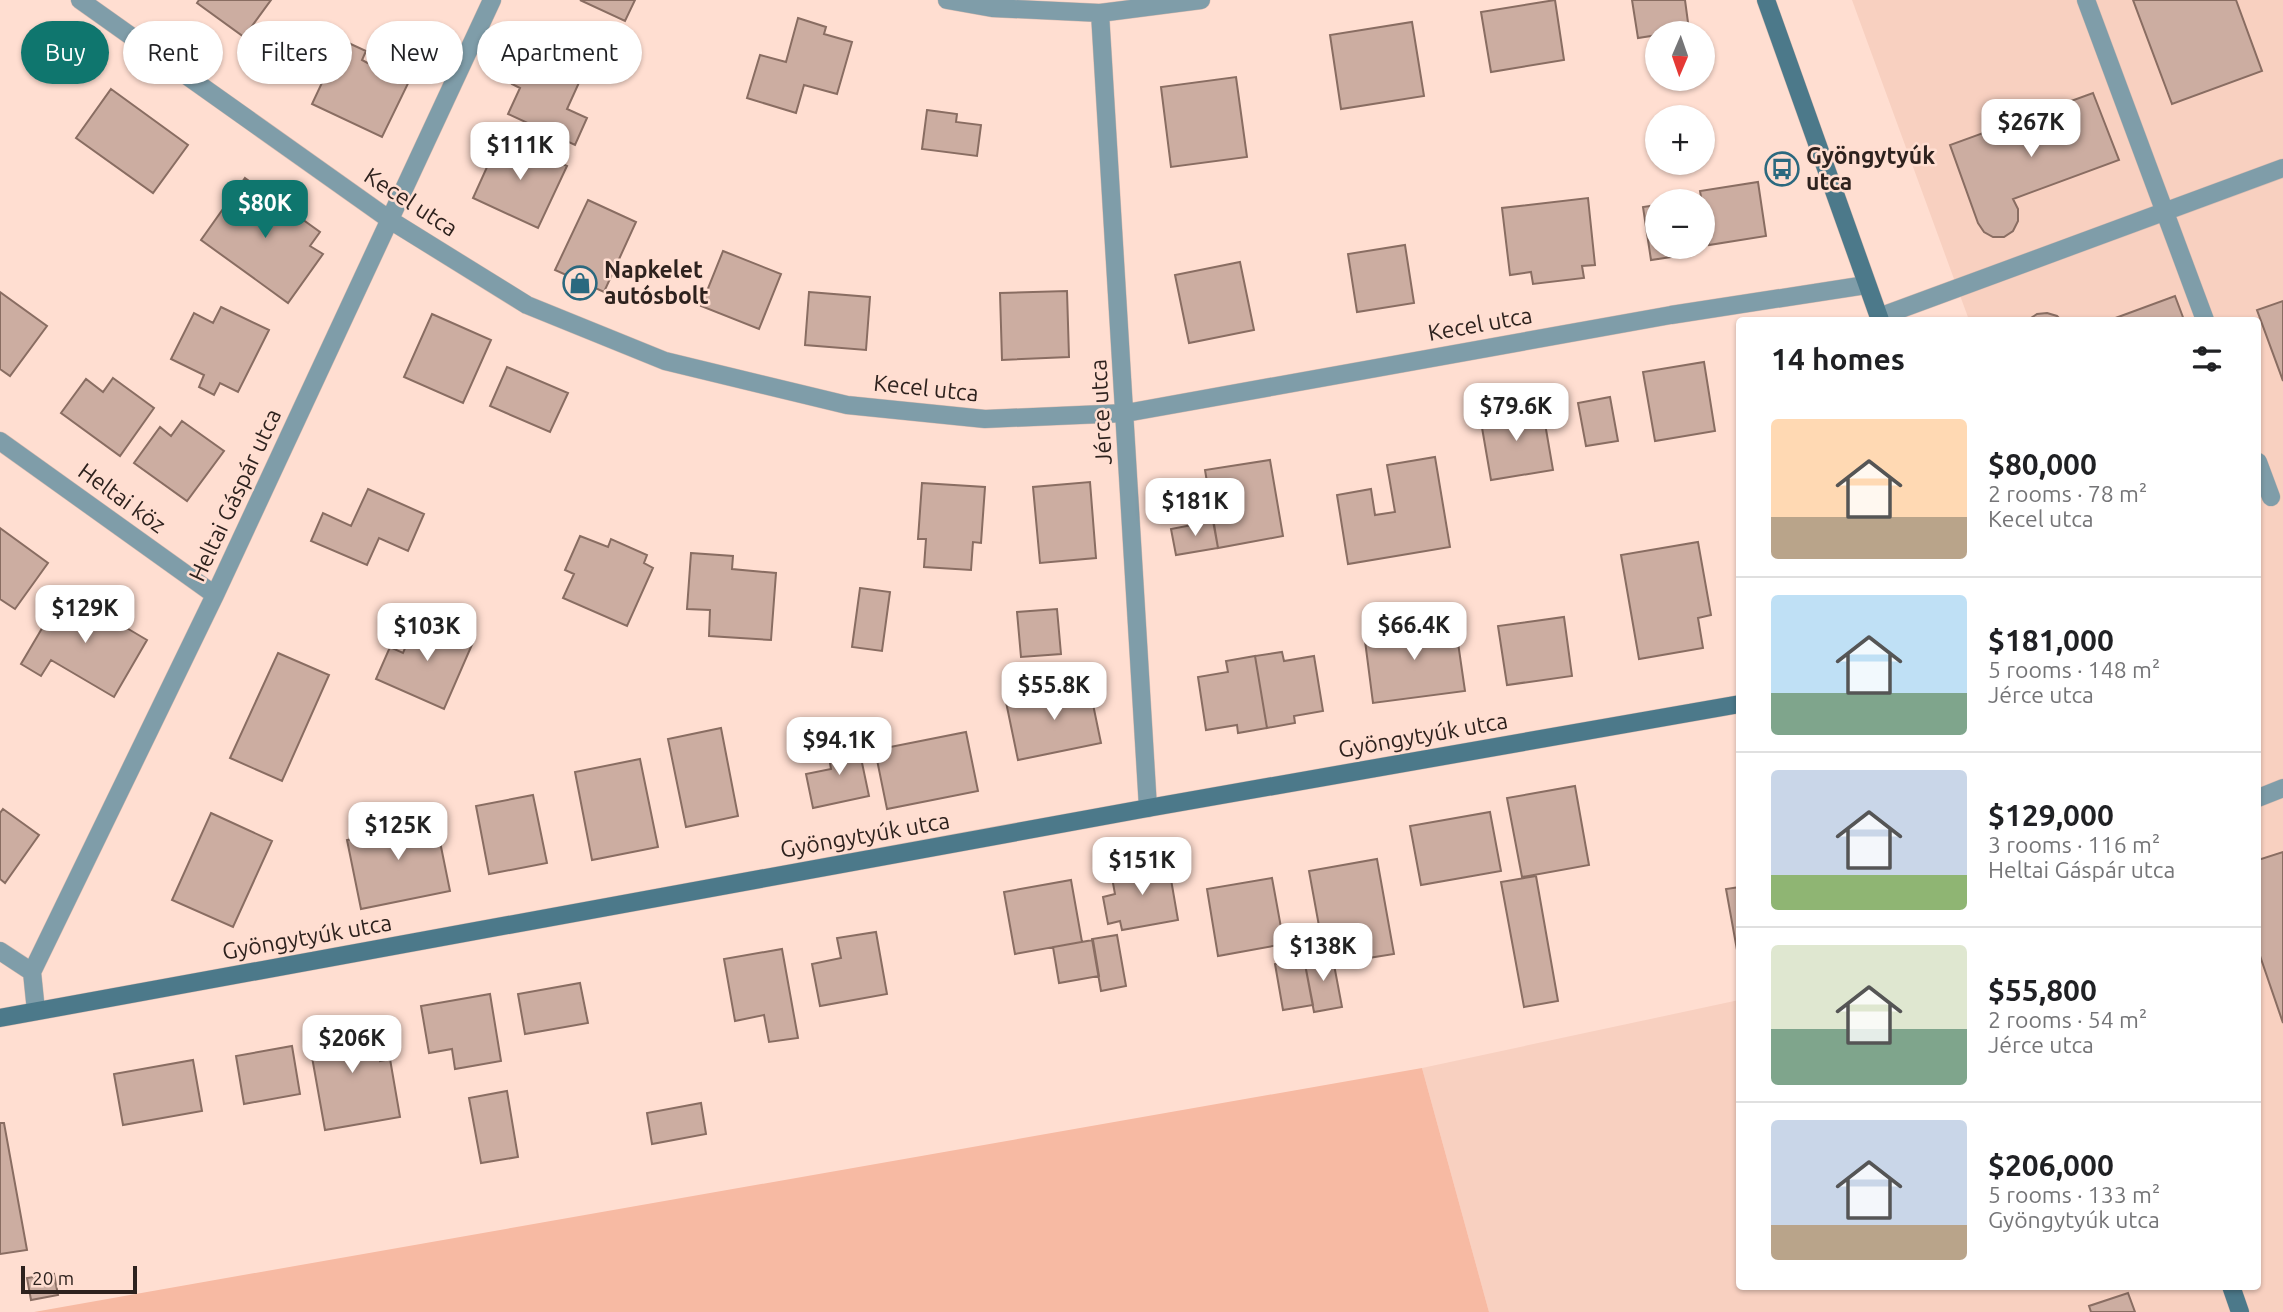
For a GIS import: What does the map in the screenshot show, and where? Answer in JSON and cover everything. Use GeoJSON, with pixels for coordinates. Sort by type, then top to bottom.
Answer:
{"type":"FeatureCollection","features":[{"type":"Feature","properties":{"kind":"street","name":"Kecel utca"},"geometry":{"type":"LineString","coordinates":[[80,0],[390,220],[527,304],[665,361],[847,405],[985,419],[1126,412],[1671,315],[1866,285]]}},
{"type":"Feature","properties":{"kind":"street","name":"Heltai Gáspár utca"},"geometry":{"type":"LineString","coordinates":[[32,972],[215,595],[492,0]]}},
{"type":"Feature","properties":{"kind":"street"},"geometry":{"type":"LineString","coordinates":[[947,0],[992,8],[1100,13],[1201,0]]}},
{"type":"Feature","properties":{"kind":"street"},"geometry":{"type":"LineString","coordinates":[[1766,0],[1878,317]]}},
{"type":"Feature","properties":{"kind":"street"},"geometry":{"type":"LineString","coordinates":[[2086,0],[2204,317]]}},
{"type":"Feature","properties":{"kind":"street","name":"Jérce utca"},"geometry":{"type":"LineString","coordinates":[[1100,13],[1149,808]]}},
{"type":"Feature","properties":{"kind":"street"},"geometry":{"type":"LineString","coordinates":[[1884,317],[2283,168]]}},
{"type":"Feature","properties":{"kind":"street","name":"Heltai köz"},"geometry":{"type":"LineString","coordinates":[[0,441],[215,595]]}},
{"type":"Feature","properties":{"kind":"street"},"geometry":{"type":"LineString","coordinates":[[2261,470],[2271,497]]}},
{"type":"Feature","properties":{"kind":"street","name":"Gyöngytyúk utca"},"geometry":{"type":"LineString","coordinates":[[0,1018],[1149,808],[1736,705]]}},
{"type":"Feature","properties":{"kind":"street"},"geometry":{"type":"LineString","coordinates":[[2261,797],[2283,789]]}},
{"type":"Feature","properties":{"kind":"street"},"geometry":{"type":"LineString","coordinates":[[0,951],[32,972],[36,1011]]}},
{"type":"Feature","properties":{"kind":"street"},"geometry":{"type":"LineString","coordinates":[[2232,1290],[2240,1312]]}},
{"type":"Feature","properties":{"kind":"shaded area"},"geometry":{"type":"Polygon","coordinates":[[[1852,0],[2283,0],[2283,1312],[1489,1312],[1422,1068],[1736,1001],[1736,1290],[2261,1290],[2261,317],[1968,317],[1852,0]]]}},
{"type":"Feature","properties":{"kind":"shaded area"},"geometry":{"type":"Polygon","coordinates":[[[1422,1068],[1489,1312],[34,1312],[147,1292],[1422,1068]]]}},
{"type":"Feature","properties":{"kind":"building"},"geometry":{"type":"Polygon","coordinates":[[[199,0],[271,0],[256,21],[237,21],[237,32],[197,3],[199,0]]]}},
{"type":"Feature","properties":{"kind":"building"},"geometry":{"type":"Polygon","coordinates":[[[580,0],[635,0],[625,21],[580,0]]]}},
{"type":"Feature","properties":{"kind":"building"},"geometry":{"type":"Polygon","coordinates":[[[1555,0],[1564,60],[1491,72],[1481,12],[1555,0]]]}},
{"type":"Feature","properties":{"kind":"building"},"geometry":{"type":"Polygon","coordinates":[[[1632,0],[1685,0],[1688,21],[1645,21],[1645,37],[1638,38],[1632,0]]]}},
{"type":"Feature","properties":{"kind":"building"},"geometry":{"type":"Polygon","coordinates":[[[2133,0],[2236,0],[2262,71],[2172,104],[2133,0]]]}},
{"type":"Feature","properties":{"kind":"building"},"geometry":{"type":"Polygon","coordinates":[[[798,18],[826,27],[824,34],[852,42],[837,94],[804,85],[796,113],[747,98],[760,55],[786,62],[798,18]]]}},
{"type":"Feature","properties":{"kind":"building"},"geometry":{"type":"Polygon","coordinates":[[[1412,22],[1424,96],[1341,109],[1330,35],[1412,22]]]}},
{"type":"Feature","properties":{"kind":"building"},"geometry":{"type":"Polygon","coordinates":[[[352,45],[366,51],[362,60],[366,62],[366,84],[408,84],[382,137],[312,104],[321,84],[352,84],[352,45]]]}},
{"type":"Feature","properties":{"kind":"building"},"geometry":{"type":"Polygon","coordinates":[[[1236,77],[1247,157],[1171,167],[1161,87],[1236,77]]]}},
{"type":"Feature","properties":{"kind":"building"},"geometry":{"type":"Polygon","coordinates":[[[512,84],[578,84],[567,109],[587,118],[575,145],[508,114],[520,88],[512,84]]]}},
{"type":"Feature","properties":{"kind":"building"},"geometry":{"type":"Polygon","coordinates":[[[111,89],[188,145],[153,193],[76,138],[111,89]]]}},
{"type":"Feature","properties":{"kind":"building"},"geometry":{"type":"Polygon","coordinates":[[[2093,93],[2119,160],[2013,199],[2018,209],[2018,221],[2013,231],[2004,237],[1993,237],[1984,232],[1978,223],[1950,145],[2093,93]]]}},
{"type":"Feature","properties":{"kind":"building"},"geometry":{"type":"Polygon","coordinates":[[[927,110],[957,114],[956,122],[981,125],[977,156],[922,149],[927,110]]]}},
{"type":"Feature","properties":{"kind":"building"},"geometry":{"type":"Polygon","coordinates":[[[501,136],[567,166],[538,228],[473,198],[501,136]]]}},
{"type":"Feature","properties":{"kind":"building"},"geometry":{"type":"Polygon","coordinates":[[[245,178],[320,232],[310,246],[323,254],[288,303],[201,240],[245,178]]]}},
{"type":"Feature","properties":{"kind":"building"},"geometry":{"type":"Polygon","coordinates":[[[1758,182],[1766,236],[1715,244],[1715,189],[1713,189],[1758,182]]]}},
{"type":"Feature","properties":{"kind":"building"},"geometry":{"type":"Polygon","coordinates":[[[1588,198],[1595,265],[1582,266],[1584,278],[1533,284],[1531,272],[1510,275],[1502,208],[1588,198]]]}},
{"type":"Feature","properties":{"kind":"building"},"geometry":{"type":"Polygon","coordinates":[[[588,200],[636,222],[604,292],[555,270],[588,200]]]}},
{"type":"Feature","properties":{"kind":"building"},"geometry":{"type":"Polygon","coordinates":[[[1405,245],[1414,303],[1357,312],[1348,254],[1405,245]]]}},
{"type":"Feature","properties":{"kind":"building"},"geometry":{"type":"Polygon","coordinates":[[[723,251],[781,274],[759,329],[701,306],[723,251]]]}},
{"type":"Feature","properties":{"kind":"building"},"geometry":{"type":"Polygon","coordinates":[[[1240,262],[1254,330],[1189,343],[1175,275],[1240,262]]]}},
{"type":"Feature","properties":{"kind":"building"},"geometry":{"type":"Polygon","coordinates":[[[1067,291],[1069,357],[1002,360],[1000,293],[1067,291]]]}},
{"type":"Feature","properties":{"kind":"building"},"geometry":{"type":"Polygon","coordinates":[[[0,292],[47,326],[10,376],[0,369],[0,292]]]}},
{"type":"Feature","properties":{"kind":"building"},"geometry":{"type":"Polygon","coordinates":[[[809,292],[870,297],[866,350],[805,345],[809,292]]]}},
{"type":"Feature","properties":{"kind":"building"},"geometry":{"type":"Polygon","coordinates":[[[2175,296],[2183,317],[2118,317],[2175,296]]]}},
{"type":"Feature","properties":{"kind":"building"},"geometry":{"type":"Polygon","coordinates":[[[2283,301],[2283,381],[2261,317],[2257,310],[2283,301]]]}},
{"type":"Feature","properties":{"kind":"building"},"geometry":{"type":"Polygon","coordinates":[[[221,307],[269,330],[238,392],[220,383],[214,395],[199,387],[204,375],[171,359],[194,313],[213,323],[221,307]]]}},
{"type":"Feature","properties":{"kind":"building"},"geometry":{"type":"Polygon","coordinates":[[[2047,313],[2058,317],[2032,317],[2047,313]]]}},
{"type":"Feature","properties":{"kind":"building"},"geometry":{"type":"Polygon","coordinates":[[[432,314],[491,340],[463,403],[404,377],[432,314]]]}},
{"type":"Feature","properties":{"kind":"building"},"geometry":{"type":"Polygon","coordinates":[[[1704,362],[1715,431],[1655,441],[1643,372],[1704,362]]]}},
{"type":"Feature","properties":{"kind":"building"},"geometry":{"type":"Polygon","coordinates":[[[507,367],[568,393],[550,432],[490,406],[507,367]]]}},
{"type":"Feature","properties":{"kind":"building"},"geometry":{"type":"Polygon","coordinates":[[[113,378],[154,408],[120,456],[61,413],[86,379],[103,392],[113,378]]]}},
{"type":"Feature","properties":{"kind":"building"},"geometry":{"type":"Polygon","coordinates":[[[1610,397],[1618,441],[1586,446],[1578,403],[1610,397]]]}},
{"type":"Feature","properties":{"kind":"building"},"geometry":{"type":"Polygon","coordinates":[[[1542,406],[1553,470],[1491,480],[1480,416],[1542,406]]]}},
{"type":"Feature","properties":{"kind":"building"},"geometry":{"type":"Polygon","coordinates":[[[182,421],[224,451],[187,501],[134,463],[160,427],[171,436],[182,421]]]}},
{"type":"Feature","properties":{"kind":"building"},"geometry":{"type":"Polygon","coordinates":[[[1435,457],[1450,547],[1348,564],[1337,495],[1371,489],[1375,515],[1395,512],[1387,465],[1435,457]]]}},
{"type":"Feature","properties":{"kind":"building"},"geometry":{"type":"Polygon","coordinates":[[[1270,460],[1283,536],[1218,548],[1205,470],[1270,460]]]}},
{"type":"Feature","properties":{"kind":"building"},"geometry":{"type":"Polygon","coordinates":[[[1090,482],[1096,558],[1040,563],[1033,487],[1090,482]]]}},
{"type":"Feature","properties":{"kind":"building"},"geometry":{"type":"Polygon","coordinates":[[[922,483],[985,487],[981,543],[973,542],[971,570],[924,567],[926,539],[918,539],[922,483]]]}},
{"type":"Feature","properties":{"kind":"building"},"geometry":{"type":"Polygon","coordinates":[[[368,489],[424,514],[408,551],[379,538],[367,565],[311,541],[323,513],[351,526],[368,489]]]}},
{"type":"Feature","properties":{"kind":"building"},"geometry":{"type":"Polygon","coordinates":[[[1213,521],[1218,548],[1176,555],[1171,529],[1213,521]]]}},
{"type":"Feature","properties":{"kind":"building"},"geometry":{"type":"Polygon","coordinates":[[[0,528],[48,563],[15,609],[0,599],[0,528]]]}},
{"type":"Feature","properties":{"kind":"building"},"geometry":{"type":"Polygon","coordinates":[[[580,536],[608,547],[611,539],[647,555],[644,563],[653,568],[627,626],[563,598],[574,574],[565,570],[580,536]]]}},
{"type":"Feature","properties":{"kind":"building"},"geometry":{"type":"Polygon","coordinates":[[[1698,542],[1711,615],[1698,618],[1703,648],[1639,659],[1621,555],[1698,542]]]}},
{"type":"Feature","properties":{"kind":"building"},"geometry":{"type":"Polygon","coordinates":[[[691,553],[733,556],[732,569],[776,573],[771,640],[709,636],[710,610],[687,609],[691,553]]]}},
{"type":"Feature","properties":{"kind":"building"},"geometry":{"type":"Polygon","coordinates":[[[860,588],[890,592],[882,651],[852,647],[860,588]]]}},
{"type":"Feature","properties":{"kind":"building"},"geometry":{"type":"Polygon","coordinates":[[[64,591],[147,640],[114,697],[51,660],[41,676],[21,664],[64,591]]]}},
{"type":"Feature","properties":{"kind":"building"},"geometry":{"type":"Polygon","coordinates":[[[1057,609],[1061,654],[1021,657],[1017,612],[1057,609]]]}},
{"type":"Feature","properties":{"kind":"building"},"geometry":{"type":"Polygon","coordinates":[[[419,616],[474,640],[444,709],[376,679],[390,647],[403,653],[419,616]]]}},
{"type":"Feature","properties":{"kind":"building"},"geometry":{"type":"Polygon","coordinates":[[[1564,617],[1572,676],[1507,685],[1498,626],[1564,617]]]}},
{"type":"Feature","properties":{"kind":"building"},"geometry":{"type":"Polygon","coordinates":[[[1455,622],[1465,691],[1373,703],[1364,633],[1455,622]]]}},
{"type":"Feature","properties":{"kind":"building"},"geometry":{"type":"Polygon","coordinates":[[[1282,652],[1284,661],[1314,656],[1323,711],[1294,716],[1295,723],[1267,728],[1255,656],[1282,652]]]}},
{"type":"Feature","properties":{"kind":"building"},"geometry":{"type":"Polygon","coordinates":[[[278,653],[329,675],[282,781],[230,758],[278,653]]]}},
{"type":"Feature","properties":{"kind":"building"},"geometry":{"type":"Polygon","coordinates":[[[1255,656],[1267,728],[1238,733],[1237,725],[1206,730],[1198,677],[1228,672],[1226,661],[1255,656]]]}},
{"type":"Feature","properties":{"kind":"building"},"geometry":{"type":"Polygon","coordinates":[[[1089,685],[1101,743],[1018,760],[1006,702],[1089,685]]]}},
{"type":"Feature","properties":{"kind":"building"},"geometry":{"type":"Polygon","coordinates":[[[721,728],[738,816],[686,827],[668,739],[721,728]]]}},
{"type":"Feature","properties":{"kind":"building"},"geometry":{"type":"Polygon","coordinates":[[[966,732],[978,791],[887,809],[875,750],[966,732]]]}},
{"type":"Feature","properties":{"kind":"building"},"geometry":{"type":"Polygon","coordinates":[[[857,739],[869,796],[813,808],[806,774],[831,769],[827,745],[857,739]]]}},
{"type":"Feature","properties":{"kind":"building"},"geometry":{"type":"Polygon","coordinates":[[[640,759],[658,847],[592,860],[575,772],[640,759]]]}},
{"type":"Feature","properties":{"kind":"building"},"geometry":{"type":"Polygon","coordinates":[[[1575,786],[1589,865],[1522,877],[1507,798],[1575,786]]]}},
{"type":"Feature","properties":{"kind":"building"},"geometry":{"type":"Polygon","coordinates":[[[533,795],[547,863],[489,874],[476,806],[533,795]]]}},
{"type":"Feature","properties":{"kind":"building"},"geometry":{"type":"Polygon","coordinates":[[[3,809],[39,835],[5,883],[0,879],[0,813],[3,809]]]}},
{"type":"Feature","properties":{"kind":"building"},"geometry":{"type":"Polygon","coordinates":[[[1490,812],[1501,871],[1421,885],[1410,826],[1490,812]]]}},
{"type":"Feature","properties":{"kind":"building"},"geometry":{"type":"Polygon","coordinates":[[[211,813],[272,841],[233,927],[172,900],[211,813]]]}},
{"type":"Feature","properties":{"kind":"building"},"geometry":{"type":"Polygon","coordinates":[[[411,813],[414,826],[436,822],[450,891],[361,909],[347,840],[368,836],[366,823],[411,813]]]}},
{"type":"Feature","properties":{"kind":"building"},"geometry":{"type":"Polygon","coordinates":[[[2283,852],[2283,1023],[2261,959],[2261,859],[2283,852]]]}},
{"type":"Feature","properties":{"kind":"building"},"geometry":{"type":"Polygon","coordinates":[[[1377,859],[1394,954],[1362,959],[1359,941],[1323,948],[1309,871],[1377,859]]]}},
{"type":"Feature","properties":{"kind":"building"},"geometry":{"type":"Polygon","coordinates":[[[1168,862],[1178,920],[1122,930],[1120,921],[1108,924],[1103,897],[1115,894],[1111,872],[1168,862]]]}},
{"type":"Feature","properties":{"kind":"building"},"geometry":{"type":"Polygon","coordinates":[[[1536,876],[1558,1001],[1524,1007],[1501,882],[1536,876]]]}},
{"type":"Feature","properties":{"kind":"building"},"geometry":{"type":"Polygon","coordinates":[[[1272,878],[1284,944],[1218,956],[1207,889],[1272,878]]]}},
{"type":"Feature","properties":{"kind":"building"},"geometry":{"type":"Polygon","coordinates":[[[1071,880],[1082,942],[1015,954],[1004,892],[1071,880]]]}},
{"type":"Feature","properties":{"kind":"building"},"geometry":{"type":"Polygon","coordinates":[[[1736,888],[1736,944],[1726,889],[1736,888]]]}},
{"type":"Feature","properties":{"kind":"building"},"geometry":{"type":"Polygon","coordinates":[[[876,932],[887,994],[820,1006],[812,964],[841,958],[837,938],[876,932]]]}},
{"type":"Feature","properties":{"kind":"building"},"geometry":{"type":"Polygon","coordinates":[[[1117,935],[1126,986],[1101,991],[1092,939],[1117,935]]]}},
{"type":"Feature","properties":{"kind":"building"},"geometry":{"type":"Polygon","coordinates":[[[1093,940],[1099,976],[1059,983],[1053,947],[1093,940]]]}},
{"type":"Feature","properties":{"kind":"building"},"geometry":{"type":"Polygon","coordinates":[[[782,949],[798,1038],[769,1042],[764,1015],[735,1021],[724,959],[782,949]]]}},
{"type":"Feature","properties":{"kind":"building"},"geometry":{"type":"Polygon","coordinates":[[[1332,954],[1342,1007],[1314,1012],[1304,959],[1332,954]]]}},
{"type":"Feature","properties":{"kind":"building"},"geometry":{"type":"Polygon","coordinates":[[[1304,959],[1313,1005],[1283,1010],[1275,964],[1304,959]]]}},
{"type":"Feature","properties":{"kind":"building"},"geometry":{"type":"Polygon","coordinates":[[[580,983],[588,1023],[525,1034],[518,994],[580,983]]]}},
{"type":"Feature","properties":{"kind":"building"},"geometry":{"type":"Polygon","coordinates":[[[490,994],[501,1061],[455,1069],[452,1049],[429,1053],[421,1006],[490,994]]]}},
{"type":"Feature","properties":{"kind":"building"},"geometry":{"type":"Polygon","coordinates":[[[372,1018],[380,1061],[390,1059],[400,1117],[325,1130],[307,1029],[372,1018]]]}},
{"type":"Feature","properties":{"kind":"building"},"geometry":{"type":"Polygon","coordinates":[[[292,1046],[300,1094],[244,1104],[236,1056],[292,1046]]]}},
{"type":"Feature","properties":{"kind":"building"},"geometry":{"type":"Polygon","coordinates":[[[193,1060],[202,1111],[123,1125],[114,1074],[193,1060]]]}},
{"type":"Feature","properties":{"kind":"building"},"geometry":{"type":"Polygon","coordinates":[[[507,1091],[518,1157],[481,1163],[469,1098],[507,1091]]]}},
{"type":"Feature","properties":{"kind":"building"},"geometry":{"type":"Polygon","coordinates":[[[701,1103],[706,1134],[652,1144],[647,1113],[701,1103]]]}},
{"type":"Feature","properties":{"kind":"building"},"geometry":{"type":"Polygon","coordinates":[[[0,1123],[4,1123],[27,1250],[0,1254],[0,1123]]]}},
{"type":"Feature","properties":{"kind":"building"},"geometry":{"type":"Polygon","coordinates":[[[54,1274],[58,1295],[31,1300],[27,1278],[54,1274]]]}},
{"type":"Feature","properties":{"kind":"building"},"geometry":{"type":"Polygon","coordinates":[[[2128,1293],[2135,1312],[2091,1312],[2089,1306],[2128,1293]]]}},
{"type":"Feature","properties":{"kind":"place","name":"Gyöngytyúk utca"},"geometry":{"type":"Point","coordinates":[1782,169]}},
{"type":"Feature","properties":{"kind":"place","name":"Napkelet autósbolt"},"geometry":{"type":"Point","coordinates":[580,283]}}]}
